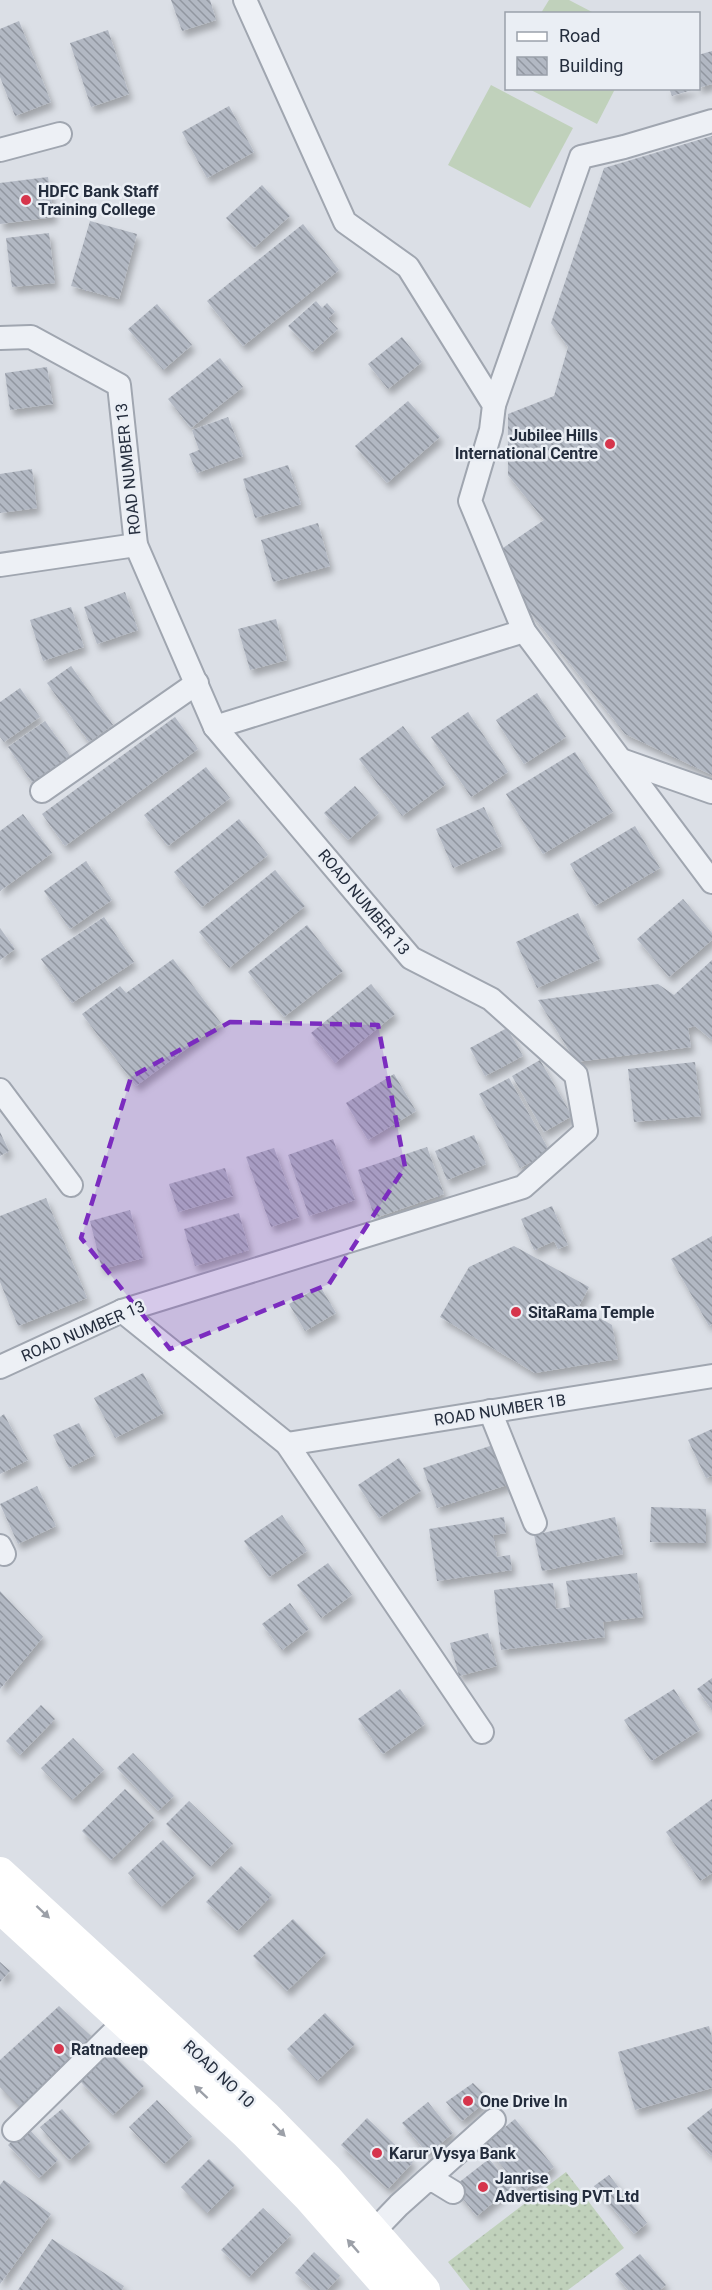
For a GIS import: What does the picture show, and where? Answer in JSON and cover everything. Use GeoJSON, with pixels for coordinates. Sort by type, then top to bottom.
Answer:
{"type":"FeatureCollection","features":[{"type":"Feature","properties":{"kind":"main road","name":"ROAD NO 10"},"geometry":{"type":"LineString","coordinates":[[0,1873],[265,2116],[327,2179],[424,2290]]}},
{"type":"Feature","properties":{"kind":"main road","name":"ROAD NO 10"},"geometry":{"type":"LineString","coordinates":[[0,1907],[247,2134],[308,2196],[391,2290]]}},
{"type":"Feature","properties":{"kind":"street"},"geometry":{"type":"LineString","coordinates":[[245,0],[345,222],[408,267],[494,405]]}},
{"type":"Feature","properties":{"kind":"street"},"geometry":{"type":"LineString","coordinates":[[712,121],[581,157],[494,405],[491,430],[470,501],[524,631],[712,882]]}},
{"type":"Feature","properties":{"kind":"street"},"geometry":{"type":"LineString","coordinates":[[0,150],[60,134]]}},
{"type":"Feature","properties":{"kind":"street","name":"ROAD NUMBER 13"},"geometry":{"type":"LineString","coordinates":[[0,338],[31,337],[119,385],[136,545],[215,727],[411,958],[491,999],[576,1075],[586,1131],[523,1187],[122,1311],[0,1367]]}},
{"type":"Feature","properties":{"kind":"street"},"geometry":{"type":"LineString","coordinates":[[0,565],[136,545]]}},
{"type":"Feature","properties":{"kind":"street"},"geometry":{"type":"LineString","coordinates":[[215,727],[524,631]]}},
{"type":"Feature","properties":{"kind":"street"},"geometry":{"type":"LineString","coordinates":[[42,791],[197,683]]}},
{"type":"Feature","properties":{"kind":"street"},"geometry":{"type":"LineString","coordinates":[[621,760],[712,792]]}},
{"type":"Feature","properties":{"kind":"street"},"geometry":{"type":"LineString","coordinates":[[0,1090],[71,1185]]}},
{"type":"Feature","properties":{"kind":"street"},"geometry":{"type":"LineString","coordinates":[[122,1311],[287,1444],[482,1732]]}},
{"type":"Feature","properties":{"kind":"street","name":"ROAD NUMBER 1B"},"geometry":{"type":"LineString","coordinates":[[287,1444],[712,1376]]}},
{"type":"Feature","properties":{"kind":"street"},"geometry":{"type":"LineString","coordinates":[[490,1411],[535,1523]]}},
{"type":"Feature","properties":{"kind":"street"},"geometry":{"type":"LineString","coordinates":[[14,2130],[124,2022]]}},
{"type":"Feature","properties":{"kind":"street"},"geometry":{"type":"LineString","coordinates":[[374,2231],[494,2120]]}},
{"type":"Feature","properties":{"kind":"street"},"geometry":{"type":"LineString","coordinates":[[426,2181],[435,2181],[453,2192]]}},
{"type":"Feature","properties":{"kind":"highlighted area"},"geometry":{"type":"Polygon","coordinates":[[[230,1022],[378,1025],[405,1167],[329,1284],[170,1349],[81,1238],[131,1077],[230,1022]]]}},
{"type":"Feature","properties":{"kind":"green space"},"geometry":{"type":"Polygon","coordinates":[[[549,0],[569,0],[592,12],[542,12],[549,0]]]}},
{"type":"Feature","properties":{"kind":"green space"},"geometry":{"type":"Polygon","coordinates":[[[491,85],[573,128],[530,208],[448,165],[491,85]]]}},
{"type":"Feature","properties":{"kind":"green space"},"geometry":{"type":"Polygon","coordinates":[[[531,90],[614,90],[597,124],[531,90]]]}},
{"type":"Feature","properties":{"kind":"green space"},"geometry":{"type":"Polygon","coordinates":[[[566,2172],[624,2248],[568,2290],[470,2290],[448,2262],[566,2172]]]}},
{"type":"Feature","properties":{"kind":"building"},"geometry":{"type":"Polygon","coordinates":[[[171,0],[210,0],[216,20],[182,31],[171,0]]]}},
{"type":"Feature","properties":{"kind":"building"},"geometry":{"type":"Polygon","coordinates":[[[19,21],[51,102],[15,116],[0,77],[0,29],[19,21]]]}},
{"type":"Feature","properties":{"kind":"building"},"geometry":{"type":"Polygon","coordinates":[[[108,30],[129,94],[91,107],[70,43],[108,30]]]}},
{"type":"Feature","properties":{"kind":"building"},"geometry":{"type":"Polygon","coordinates":[[[712,51],[712,84],[700,87],[700,54],[712,51]]]}},
{"type":"Feature","properties":{"kind":"building"},"geometry":{"type":"Polygon","coordinates":[[[670,90],[692,90],[672,96],[670,90]]]}},
{"type":"Feature","properties":{"kind":"building"},"geometry":{"type":"Polygon","coordinates":[[[229,106],[254,152],[207,178],[182,132],[229,106]]]}},
{"type":"Feature","properties":{"kind":"building","name":"Jubilee Hills International Centre"},"geometry":{"type":"Polygon","coordinates":[[[712,136],[712,775],[625,734],[526,607],[500,550],[544,520],[508,475],[508,414],[554,396],[568,347],[551,323],[604,168],[712,136]]]}},
{"type":"Feature","properties":{"kind":"building","name":"HDFC Bank Staff Training College"},"geometry":{"type":"Polygon","coordinates":[[[48,177],[54,217],[0,224],[0,183],[48,177]]]}},
{"type":"Feature","properties":{"kind":"building"},"geometry":{"type":"Polygon","coordinates":[[[262,185],[290,216],[254,248],[226,218],[262,185]]]}},
{"type":"Feature","properties":{"kind":"building"},"geometry":{"type":"Polygon","coordinates":[[[90,221],[137,234],[119,299],[71,286],[90,221]]]}},
{"type":"Feature","properties":{"kind":"building"},"geometry":{"type":"Polygon","coordinates":[[[303,224],[339,270],[243,346],[207,301],[303,224]]]}},
{"type":"Feature","properties":{"kind":"building"},"geometry":{"type":"Polygon","coordinates":[[[49,233],[55,283],[12,287],[6,238],[49,233]]]}},
{"type":"Feature","properties":{"kind":"building"},"geometry":{"type":"Polygon","coordinates":[[[316,301],[322,308],[327,303],[335,312],[328,318],[338,329],[312,352],[288,326],[316,301]]]}},
{"type":"Feature","properties":{"kind":"building"},"geometry":{"type":"Polygon","coordinates":[[[157,304],[192,345],[163,370],[128,329],[157,304]]]}},
{"type":"Feature","properties":{"kind":"building"},"geometry":{"type":"Polygon","coordinates":[[[402,337],[422,362],[388,389],[368,364],[402,337]]]}},
{"type":"Feature","properties":{"kind":"building"},"geometry":{"type":"Polygon","coordinates":[[[220,358],[243,387],[191,428],[168,399],[220,358]]]}},
{"type":"Feature","properties":{"kind":"building"},"geometry":{"type":"Polygon","coordinates":[[[47,367],[53,404],[10,410],[5,373],[47,367]]]}},
{"type":"Feature","properties":{"kind":"building"},"geometry":{"type":"Polygon","coordinates":[[[408,401],[440,437],[387,483],[355,446],[408,401]]]}},
{"type":"Feature","properties":{"kind":"building"},"geometry":{"type":"Polygon","coordinates":[[[228,417],[243,456],[197,473],[189,454],[199,450],[192,430],[228,417]]]}},
{"type":"Feature","properties":{"kind":"building"},"geometry":{"type":"Polygon","coordinates":[[[288,465],[301,504],[255,518],[243,479],[288,465]]]}},
{"type":"Feature","properties":{"kind":"building"},"geometry":{"type":"Polygon","coordinates":[[[32,469],[37,508],[0,513],[0,474],[32,469]]]}},
{"type":"Feature","properties":{"kind":"building"},"geometry":{"type":"Polygon","coordinates":[[[318,523],[330,566],[273,582],[261,540],[318,523]]]}},
{"type":"Feature","properties":{"kind":"building"},"geometry":{"type":"Polygon","coordinates":[[[125,592],[138,630],[97,644],[84,607],[125,592]]]}},
{"type":"Feature","properties":{"kind":"building"},"geometry":{"type":"Polygon","coordinates":[[[71,607],[84,647],[43,661],[30,620],[71,607]]]}},
{"type":"Feature","properties":{"kind":"building"},"geometry":{"type":"Polygon","coordinates":[[[276,619],[287,660],[250,670],[238,629],[276,619]]]}},
{"type":"Feature","properties":{"kind":"building"},"geometry":{"type":"Polygon","coordinates":[[[71,666],[113,725],[89,742],[47,683],[71,666]]]}},
{"type":"Feature","properties":{"kind":"building"},"geometry":{"type":"Polygon","coordinates":[[[20,688],[40,717],[4,742],[0,737],[0,702],[20,688]]]}},
{"type":"Feature","properties":{"kind":"building"},"geometry":{"type":"Polygon","coordinates":[[[537,693],[566,737],[524,764],[496,720],[537,693]]]}},
{"type":"Feature","properties":{"kind":"building"},"geometry":{"type":"Polygon","coordinates":[[[468,712],[508,772],[471,797],[431,737],[468,712]]]}},
{"type":"Feature","properties":{"kind":"building"},"geometry":{"type":"Polygon","coordinates":[[[175,717],[198,749],[65,846],[42,814],[175,717]]]}},
{"type":"Feature","properties":{"kind":"building"},"geometry":{"type":"Polygon","coordinates":[[[45,721],[70,756],[32,782],[8,747],[45,721]]]}},
{"type":"Feature","properties":{"kind":"building"},"geometry":{"type":"Polygon","coordinates":[[[403,726],[446,784],[402,816],[359,759],[403,726]]]}},
{"type":"Feature","properties":{"kind":"building"},"geometry":{"type":"Polygon","coordinates":[[[575,752],[613,812],[543,854],[506,794],[575,752]]]}},
{"type":"Feature","properties":{"kind":"building"},"geometry":{"type":"Polygon","coordinates":[[[206,767],[230,798],[168,846],[144,815],[206,767]]]}},
{"type":"Feature","properties":{"kind":"building"},"geometry":{"type":"Polygon","coordinates":[[[355,786],[379,813],[348,840],[324,813],[355,786]]]}},
{"type":"Feature","properties":{"kind":"building"},"geometry":{"type":"Polygon","coordinates":[[[484,807],[502,846],[453,868],[436,829],[484,807]]]}},
{"type":"Feature","properties":{"kind":"building"},"geometry":{"type":"Polygon","coordinates":[[[23,814],[52,853],[0,891],[0,831],[23,814]]]}},
{"type":"Feature","properties":{"kind":"building"},"geometry":{"type":"Polygon","coordinates":[[[239,819],[268,855],[202,907],[174,872],[239,819]]]}},
{"type":"Feature","properties":{"kind":"building"},"geometry":{"type":"Polygon","coordinates":[[[635,826],[660,868],[595,906],[570,864],[635,826]]]}},
{"type":"Feature","properties":{"kind":"building"},"geometry":{"type":"Polygon","coordinates":[[[86,861],[112,900],[70,929],[44,891],[86,861]]]}},
{"type":"Feature","properties":{"kind":"building"},"geometry":{"type":"Polygon","coordinates":[[[275,870],[305,906],[229,968],[199,932],[275,870]]]}},
{"type":"Feature","properties":{"kind":"building"},"geometry":{"type":"Polygon","coordinates":[[[683,899],[712,933],[712,940],[669,977],[637,939],[683,899]]]}},
{"type":"Feature","properties":{"kind":"building"},"geometry":{"type":"Polygon","coordinates":[[[578,913],[600,959],[537,988],[516,942],[578,913]]]}},
{"type":"Feature","properties":{"kind":"building"},"geometry":{"type":"Polygon","coordinates":[[[104,917],[134,962],[72,1003],[41,959],[104,917]]]}},
{"type":"Feature","properties":{"kind":"building"},"geometry":{"type":"Polygon","coordinates":[[[307,925],[343,971],[284,1017],[248,972],[307,925]]]}},
{"type":"Feature","properties":{"kind":"building"},"geometry":{"type":"Polygon","coordinates":[[[0,928],[15,949],[0,960],[0,928]]]}},
{"type":"Feature","properties":{"kind":"building"},"geometry":{"type":"Polygon","coordinates":[[[173,959],[221,1023],[136,1086],[82,1014],[120,986],[126,993],[173,959]]]}},
{"type":"Feature","properties":{"kind":"building"},"geometry":{"type":"Polygon","coordinates":[[[712,960],[712,1040],[695,1026],[688,1028],[691,1047],[576,1062],[538,1000],[658,984],[674,995],[712,960]]]}},
{"type":"Feature","properties":{"kind":"building"},"geometry":{"type":"Polygon","coordinates":[[[371,984],[395,1014],[335,1063],[311,1033],[371,984]]]}},
{"type":"Feature","properties":{"kind":"building"},"geometry":{"type":"Polygon","coordinates":[[[507,1028],[523,1056],[485,1076],[470,1048],[507,1028]]]}},
{"type":"Feature","properties":{"kind":"building"},"geometry":{"type":"Polygon","coordinates":[[[540,1060],[572,1116],[544,1132],[512,1076],[540,1060]]]}},
{"type":"Feature","properties":{"kind":"building"},"geometry":{"type":"Polygon","coordinates":[[[695,1062],[701,1116],[634,1122],[628,1069],[695,1062]]]}},
{"type":"Feature","properties":{"kind":"building"},"geometry":{"type":"Polygon","coordinates":[[[394,1074],[416,1111],[368,1140],[346,1103],[394,1074]]]}},
{"type":"Feature","properties":{"kind":"building"},"geometry":{"type":"Polygon","coordinates":[[[509,1078],[550,1152],[520,1168],[479,1094],[509,1078]]]}},
{"type":"Feature","properties":{"kind":"building"},"geometry":{"type":"Polygon","coordinates":[[[0,1132],[9,1151],[0,1156],[0,1132]]]}},
{"type":"Feature","properties":{"kind":"building"},"geometry":{"type":"Polygon","coordinates":[[[474,1135],[486,1164],[447,1180],[435,1151],[474,1135]]]}},
{"type":"Feature","properties":{"kind":"building"},"geometry":{"type":"Polygon","coordinates":[[[333,1139],[355,1200],[309,1216],[288,1155],[333,1139]]]}},
{"type":"Feature","properties":{"kind":"building"},"geometry":{"type":"Polygon","coordinates":[[[427,1147],[444,1194],[375,1218],[358,1170],[427,1147]]]}},
{"type":"Feature","properties":{"kind":"building"},"geometry":{"type":"Polygon","coordinates":[[[274,1148],[299,1217],[271,1227],[246,1157],[274,1148]]]}},
{"type":"Feature","properties":{"kind":"building"},"geometry":{"type":"Polygon","coordinates":[[[225,1168],[233,1196],[178,1212],[169,1184],[225,1168]]]}},
{"type":"Feature","properties":{"kind":"building"},"geometry":{"type":"Polygon","coordinates":[[[46,1198],[87,1298],[18,1326],[0,1282],[0,1216],[46,1198]]]}},
{"type":"Feature","properties":{"kind":"building"},"geometry":{"type":"Polygon","coordinates":[[[552,1206],[568,1245],[558,1249],[554,1241],[534,1250],[521,1219],[552,1206]]]}},
{"type":"Feature","properties":{"kind":"building"},"geometry":{"type":"Polygon","coordinates":[[[130,1210],[143,1258],[102,1269],[90,1221],[130,1210]]]}},
{"type":"Feature","properties":{"kind":"building"},"geometry":{"type":"Polygon","coordinates":[[[239,1213],[249,1250],[195,1266],[184,1229],[239,1213]]]}},
{"type":"Feature","properties":{"kind":"building"},"geometry":{"type":"Polygon","coordinates":[[[712,1236],[712,1324],[709,1326],[671,1259],[712,1236]]]}},
{"type":"Feature","properties":{"kind":"building","name":"SitaRama Temple"},"geometry":{"type":"Polygon","coordinates":[[[514,1246],[589,1287],[579,1306],[612,1325],[618,1359],[535,1373],[440,1317],[469,1267],[514,1246]]]}},
{"type":"Feature","properties":{"kind":"building"},"geometry":{"type":"Polygon","coordinates":[[[320,1286],[336,1313],[305,1331],[289,1304],[320,1286]]]}},
{"type":"Feature","properties":{"kind":"building"},"geometry":{"type":"Polygon","coordinates":[[[143,1373],[164,1413],[115,1438],[94,1398],[143,1373]]]}},
{"type":"Feature","properties":{"kind":"building"},"geometry":{"type":"Polygon","coordinates":[[[4,1414],[28,1460],[0,1474],[0,1417],[4,1414]]]}},
{"type":"Feature","properties":{"kind":"building"},"geometry":{"type":"Polygon","coordinates":[[[79,1423],[95,1455],[69,1468],[53,1435],[79,1423]]]}},
{"type":"Feature","properties":{"kind":"building"},"geometry":{"type":"Polygon","coordinates":[[[712,1429],[712,1476],[706,1478],[688,1440],[712,1429]]]}},
{"type":"Feature","properties":{"kind":"building"},"geometry":{"type":"Polygon","coordinates":[[[496,1444],[510,1484],[437,1508],[423,1468],[496,1444]]]}},
{"type":"Feature","properties":{"kind":"building"},"geometry":{"type":"Polygon","coordinates":[[[399,1458],[421,1491],[379,1518],[358,1485],[399,1458]]]}},
{"type":"Feature","properties":{"kind":"building"},"geometry":{"type":"Polygon","coordinates":[[[37,1486],[56,1526],[18,1544],[0,1504],[37,1486]]]}},
{"type":"Feature","properties":{"kind":"building"},"geometry":{"type":"Polygon","coordinates":[[[651,1507],[706,1509],[706,1543],[650,1542],[651,1507]]]}},
{"type":"Feature","properties":{"kind":"building"},"geometry":{"type":"Polygon","coordinates":[[[282,1515],[307,1551],[269,1577],[244,1541],[282,1515]]]}},
{"type":"Feature","properties":{"kind":"building"},"geometry":{"type":"Polygon","coordinates":[[[504,1517],[506,1533],[493,1535],[497,1557],[510,1555],[512,1570],[437,1581],[429,1529],[504,1517]]]}},
{"type":"Feature","properties":{"kind":"building"},"geometry":{"type":"Polygon","coordinates":[[[615,1517],[623,1554],[542,1571],[534,1535],[615,1517]]]}},
{"type":"Feature","properties":{"kind":"building"},"geometry":{"type":"Polygon","coordinates":[[[328,1563],[352,1595],[321,1618],[297,1585],[328,1563]]]}},
{"type":"Feature","properties":{"kind":"building"},"geometry":{"type":"Polygon","coordinates":[[[637,1573],[643,1617],[603,1622],[605,1637],[501,1650],[494,1590],[553,1583],[556,1609],[570,1607],[566,1581],[637,1573]]]}},
{"type":"Feature","properties":{"kind":"building"},"geometry":{"type":"Polygon","coordinates":[[[0,1591],[43,1637],[0,1689],[0,1591]]]}},
{"type":"Feature","properties":{"kind":"building"},"geometry":{"type":"Polygon","coordinates":[[[290,1603],[309,1629],[282,1650],[262,1624],[290,1603]]]}},
{"type":"Feature","properties":{"kind":"building"},"geometry":{"type":"Polygon","coordinates":[[[488,1633],[497,1666],[459,1676],[450,1643],[488,1633]]]}},
{"type":"Feature","properties":{"kind":"building"},"geometry":{"type":"Polygon","coordinates":[[[712,1678],[712,1710],[697,1689],[712,1678]]]}},
{"type":"Feature","properties":{"kind":"building"},"geometry":{"type":"Polygon","coordinates":[[[400,1689],[425,1724],[383,1754],[358,1719],[400,1689]]]}},
{"type":"Feature","properties":{"kind":"building"},"geometry":{"type":"Polygon","coordinates":[[[674,1689],[700,1730],[651,1761],[624,1720],[674,1689]]]}},
{"type":"Feature","properties":{"kind":"building"},"geometry":{"type":"Polygon","coordinates":[[[41,1705],[55,1719],[20,1755],[6,1741],[41,1705]]]}},
{"type":"Feature","properties":{"kind":"building"},"geometry":{"type":"Polygon","coordinates":[[[73,1738],[104,1770],[72,1800],[41,1768],[73,1738]]]}},
{"type":"Feature","properties":{"kind":"building"},"geometry":{"type":"Polygon","coordinates":[[[133,1753],[174,1796],[158,1811],[117,1768],[133,1753]]]}},
{"type":"Feature","properties":{"kind":"building"},"geometry":{"type":"Polygon","coordinates":[[[125,1789],[154,1818],[111,1860],[82,1831],[125,1789]]]}},
{"type":"Feature","properties":{"kind":"building"},"geometry":{"type":"Polygon","coordinates":[[[712,1799],[712,1873],[700,1881],[666,1832],[712,1799]]]}},
{"type":"Feature","properties":{"kind":"building"},"geometry":{"type":"Polygon","coordinates":[[[189,1801],[233,1844],[210,1867],[166,1824],[189,1801]]]}},
{"type":"Feature","properties":{"kind":"building"},"geometry":{"type":"Polygon","coordinates":[[[163,1840],[196,1874],[161,1907],[128,1873],[163,1840]]]}},
{"type":"Feature","properties":{"kind":"building"},"geometry":{"type":"Polygon","coordinates":[[[241,1866],[272,1895],[237,1931],[206,1902],[241,1866]]]}},
{"type":"Feature","properties":{"kind":"building"},"geometry":{"type":"Polygon","coordinates":[[[293,1919],[326,1953],[287,1991],[253,1956],[293,1919]]]}},
{"type":"Feature","properties":{"kind":"building"},"geometry":{"type":"Polygon","coordinates":[[[0,1962],[10,1971],[0,1982],[0,1962]]]}},
{"type":"Feature","properties":{"kind":"building"},"geometry":{"type":"Polygon","coordinates":[[[59,2006],[91,2036],[22,2109],[0,2087],[0,2060],[59,2006]]]}},
{"type":"Feature","properties":{"kind":"building"},"geometry":{"type":"Polygon","coordinates":[[[325,2013],[355,2044],[317,2081],[287,2049],[325,2013]]]}},
{"type":"Feature","properties":{"kind":"building"},"geometry":{"type":"Polygon","coordinates":[[[709,2026],[712,2038],[712,2088],[635,2110],[618,2052],[709,2026]]]}},
{"type":"Feature","properties":{"kind":"building"},"geometry":{"type":"Polygon","coordinates":[[[110,2051],[144,2086],[113,2115],[80,2081],[110,2051]]]}},
{"type":"Feature","properties":{"kind":"building","name":"One Drive In"},"geometry":{"type":"Polygon","coordinates":[[[473,2083],[489,2099],[462,2121],[446,2102],[473,2083]]]}},
{"type":"Feature","properties":{"kind":"building"},"geometry":{"type":"Polygon","coordinates":[[[157,2100],[192,2137],[164,2164],[129,2127],[157,2100]]]}},
{"type":"Feature","properties":{"kind":"building"},"geometry":{"type":"Polygon","coordinates":[[[428,2102],[453,2133],[428,2154],[402,2123],[428,2102]]]}},
{"type":"Feature","properties":{"kind":"building"},"geometry":{"type":"Polygon","coordinates":[[[712,2108],[712,2155],[711,2156],[687,2128],[712,2108]]]}},
{"type":"Feature","properties":{"kind":"building"},"geometry":{"type":"Polygon","coordinates":[[[62,2109],[90,2142],[69,2160],[40,2127],[62,2109]]]}},
{"type":"Feature","properties":{"kind":"building","name":"Karur Vysya Bank"},"geometry":{"type":"Polygon","coordinates":[[[367,2118],[413,2162],[388,2189],[341,2145],[367,2118]]]}},
{"type":"Feature","properties":{"kind":"building"},"geometry":{"type":"Polygon","coordinates":[[[515,2119],[554,2167],[523,2192],[484,2144],[515,2119]]]}},
{"type":"Feature","properties":{"kind":"building"},"geometry":{"type":"Polygon","coordinates":[[[27,2127],[58,2160],[39,2178],[8,2145],[27,2127]]]}},
{"type":"Feature","properties":{"kind":"building"},"geometry":{"type":"Polygon","coordinates":[[[209,2159],[235,2185],[207,2213],[181,2187],[209,2159]]]}},
{"type":"Feature","properties":{"kind":"building","name":"Janrise Advertising PVT Ltd"},"geometry":{"type":"Polygon","coordinates":[[[489,2159],[512,2187],[477,2216],[453,2187],[489,2159]]]}},
{"type":"Feature","properties":{"kind":"building"},"geometry":{"type":"Polygon","coordinates":[[[609,2175],[647,2223],[634,2234],[594,2186],[609,2175]]]}},
{"type":"Feature","properties":{"kind":"building"},"geometry":{"type":"Polygon","coordinates":[[[4,2180],[51,2214],[0,2284],[0,2185],[4,2180]]]}},
{"type":"Feature","properties":{"kind":"building"},"geometry":{"type":"Polygon","coordinates":[[[263,2208],[291,2235],[249,2277],[221,2250],[263,2208]]]}},
{"type":"Feature","properties":{"kind":"building"},"geometry":{"type":"Polygon","coordinates":[[[52,2239],[124,2286],[122,2290],[18,2290],[52,2239]]]}},
{"type":"Feature","properties":{"kind":"building"},"geometry":{"type":"Polygon","coordinates":[[[314,2252],[340,2276],[327,2290],[314,2290],[295,2273],[314,2252]]]}},
{"type":"Feature","properties":{"kind":"building"},"geometry":{"type":"Polygon","coordinates":[[[640,2254],[666,2285],[660,2290],[628,2290],[615,2274],[640,2254]]]}},
{"type":"Feature","properties":{"kind":"place","name":"HDFC Bank Staff Training College"},"geometry":{"type":"Point","coordinates":[26,200]}},
{"type":"Feature","properties":{"kind":"place","name":"Jubilee Hills International Centre"},"geometry":{"type":"Point","coordinates":[610,444]}},
{"type":"Feature","properties":{"kind":"place","name":"SitaRama Temple"},"geometry":{"type":"Point","coordinates":[516,1312]}},
{"type":"Feature","properties":{"kind":"place","name":"Ratnadeep"},"geometry":{"type":"Point","coordinates":[59,2049]}},
{"type":"Feature","properties":{"kind":"place","name":"One Drive In"},"geometry":{"type":"Point","coordinates":[468,2101]}},
{"type":"Feature","properties":{"kind":"place","name":"Karur Vysya Bank"},"geometry":{"type":"Point","coordinates":[377,2153]}},
{"type":"Feature","properties":{"kind":"place","name":"Janrise Advertising PVT Ltd"},"geometry":{"type":"Point","coordinates":[483,2187]}}]}
